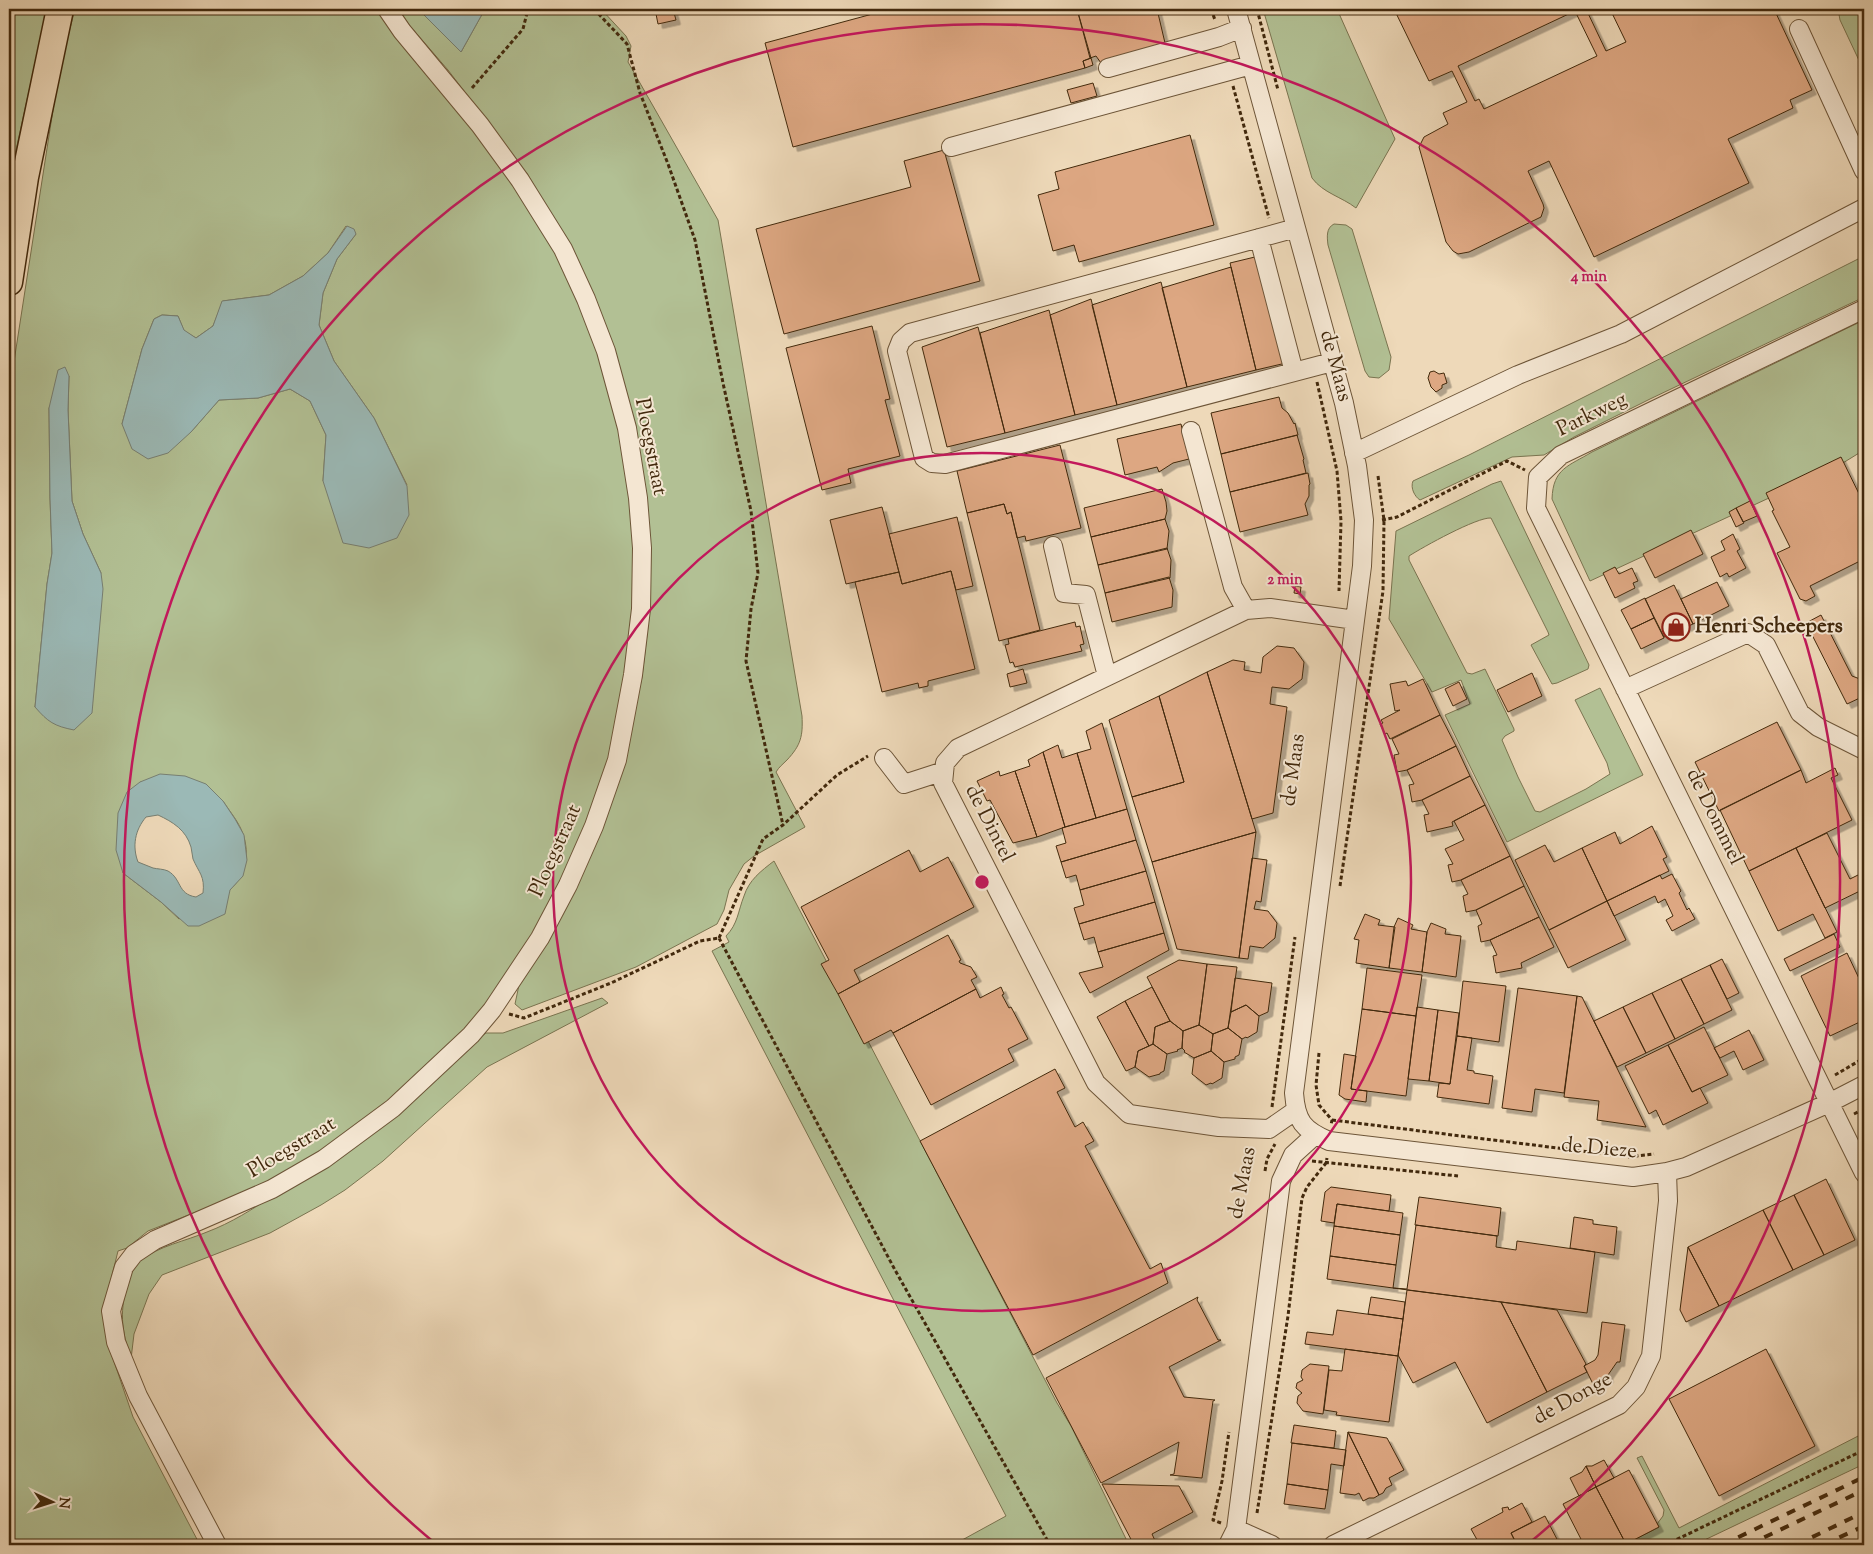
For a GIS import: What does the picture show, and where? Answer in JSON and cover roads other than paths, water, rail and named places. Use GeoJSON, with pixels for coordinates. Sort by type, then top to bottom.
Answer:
{"type":"FeatureCollection","features":[{"type":"Feature","properties":{"kind":"highway"},"geometry":{"type":"LineString","coordinates":[[9,282],[26,177],[60,9]]}},
{"type":"Feature","properties":{"kind":"street","name":"Ploegstraat"},"geometry":{"type":"LineString","coordinates":[[217,1545],[138,1396],[116,1342],[111,1311],[124,1267],[134,1254],[155,1240],[272,1189],[324,1159],[393,1108],[471,1035],[492,1010],[540,938],[568,885],[594,826],[617,760],[633,675],[640,618],[642,548],[638,498],[627,428],[606,351],[586,300],[563,250],[520,180],[460,101],[402,31],[387,9]]}},
{"type":"Feature","properties":{"kind":"street","name":"de Maas"},"geometry":{"type":"LineString","coordinates":[[1236,9],[1332,362],[1354,453],[1364,520],[1362,566],[1294,1093],[1295,1111]]}},
{"type":"Feature","properties":{"kind":"street"},"geometry":{"type":"LineString","coordinates":[[1108,68],[1219,37],[1242,28]]}},
{"type":"Feature","properties":{"kind":"street"},"geometry":{"type":"LineString","coordinates":[[1799,29],[1864,171]]}},
{"type":"Feature","properties":{"kind":"street"},"geometry":{"type":"LineString","coordinates":[[951,147],[1251,65]]}},
{"type":"Feature","properties":{"kind":"street"},"geometry":{"type":"LineString","coordinates":[[1354,453],[1518,375],[1621,334],[1864,208]]}},
{"type":"Feature","properties":{"kind":"street"},"geometry":{"type":"LineString","coordinates":[[1296,228],[910,333],[900,341],[897,351],[924,458],[932,463],[945,464],[1332,362]]}},
{"type":"Feature","properties":{"kind":"street"},"geometry":{"type":"LineString","coordinates":[[1266,236],[1294,372]]}},
{"type":"Feature","properties":{"kind":"street","name":"Parkweg"},"geometry":{"type":"LineString","coordinates":[[1538,477],[1561,455],[1864,309]]}},
{"type":"Feature","properties":{"kind":"street"},"geometry":{"type":"LineString","coordinates":[[1191,431],[1233,587],[1246,610]]}},
{"type":"Feature","properties":{"kind":"street","name":"de Dommel"},"geometry":{"type":"LineString","coordinates":[[1538,477],[1536,508],[1864,1173]]}},
{"type":"Feature","properties":{"kind":"street"},"geometry":{"type":"LineString","coordinates":[[1053,546],[1064,593],[1086,596],[1107,676]]}},
{"type":"Feature","properties":{"kind":"street","name":"de Dintel"},"geometry":{"type":"LineString","coordinates":[[1295,1111],[1269,1129],[1220,1127],[1129,1114],[1096,1083],[943,783],[944,771],[945,764],[958,748],[1246,610],[1270,608],[1355,620]]}},
{"type":"Feature","properties":{"kind":"street"},"geometry":{"type":"LineString","coordinates":[[1626,689],[1748,633],[1766,645],[1800,713],[1818,727],[1864,750]]}},
{"type":"Feature","properties":{"kind":"street"},"geometry":{"type":"LineString","coordinates":[[884,758],[904,784],[944,771]]}},
{"type":"Feature","properties":{"kind":"street","name":"de Dieze"},"geometry":{"type":"LineString","coordinates":[[1314,1135],[1329,1142],[1633,1177],[1686,1167],[1829,1103],[1864,1085]]}},
{"type":"Feature","properties":{"kind":"street"},"geometry":{"type":"LineString","coordinates":[[1295,1111],[1304,1127],[1314,1135]]}},
{"type":"Feature","properties":{"kind":"street","name":"de Maas"},"geometry":{"type":"LineString","coordinates":[[1228,1545],[1236,1529],[1281,1181],[1294,1155],[1314,1135]]}},
{"type":"Feature","properties":{"kind":"street","name":"de Donge"},"geometry":{"type":"LineString","coordinates":[[1333,1545],[1618,1404],[1636,1387],[1651,1356],[1668,1201],[1667,1172]]}},
{"type":"Feature","properties":{"kind":"street"},"geometry":{"type":"LineString","coordinates":[[1236,1529],[1272,1545]]}},
{"type":"Feature","properties":{"kind":"water"},"geometry":{"type":"Polygon","coordinates":[[[418,9],[485,9],[461,52],[418,9]]]}},
{"type":"Feature","properties":{"kind":"water"},"geometry":{"type":"Polygon","coordinates":[[[347,226],[354,229],[356,234],[337,259],[323,293],[319,325],[334,361],[374,418],[407,486],[409,515],[397,538],[369,548],[343,543],[323,481],[326,435],[310,401],[290,389],[258,398],[219,400],[191,432],[168,453],[148,459],[132,449],[122,424],[142,349],[154,319],[162,315],[178,316],[184,330],[196,338],[213,326],[222,301],[269,295],[303,276],[328,253],[347,226]]]}},
{"type":"Feature","properties":{"kind":"water"},"geometry":{"type":"Polygon","coordinates":[[[65,367],[69,376],[68,410],[72,501],[83,534],[101,573],[103,589],[92,713],[74,730],[52,723],[35,707],[47,584],[52,553],[49,408],[58,370],[65,367]]]}},
{"type":"Feature","properties":{"kind":"water"},"geometry":{"type":"Polygon","coordinates":[[[160,774],[185,776],[206,784],[223,801],[235,819],[244,835],[247,860],[243,876],[230,890],[225,914],[199,926],[188,926],[161,902],[123,873],[116,850],[118,813],[127,792],[140,782],[160,774]],[[158,815],[146,817],[139,827],[135,844],[138,862],[168,871],[176,878],[182,890],[196,897],[203,893],[203,882],[193,859],[189,841],[178,827],[158,815]]]}},
{"type":"Feature","properties":{"kind":"railway"},"geometry":{"type":"LineString","coordinates":[[1722,1545],[1864,1477]]}},
{"type":"Feature","properties":{"kind":"railway"},"geometry":{"type":"LineString","coordinates":[[1748,1545],[1864,1490]]}},
{"type":"Feature","properties":{"kind":"railway"},"geometry":{"type":"LineString","coordinates":[[1796,1545],[1864,1512]]}},
{"type":"Feature","properties":{"kind":"railway"},"geometry":{"type":"LineString","coordinates":[[1823,1545],[1864,1526]]}},
{"type":"Feature","properties":{"kind":"place","name":"Henri Scheepers"},"geometry":{"type":"Point","coordinates":[1676,627]}}]}
